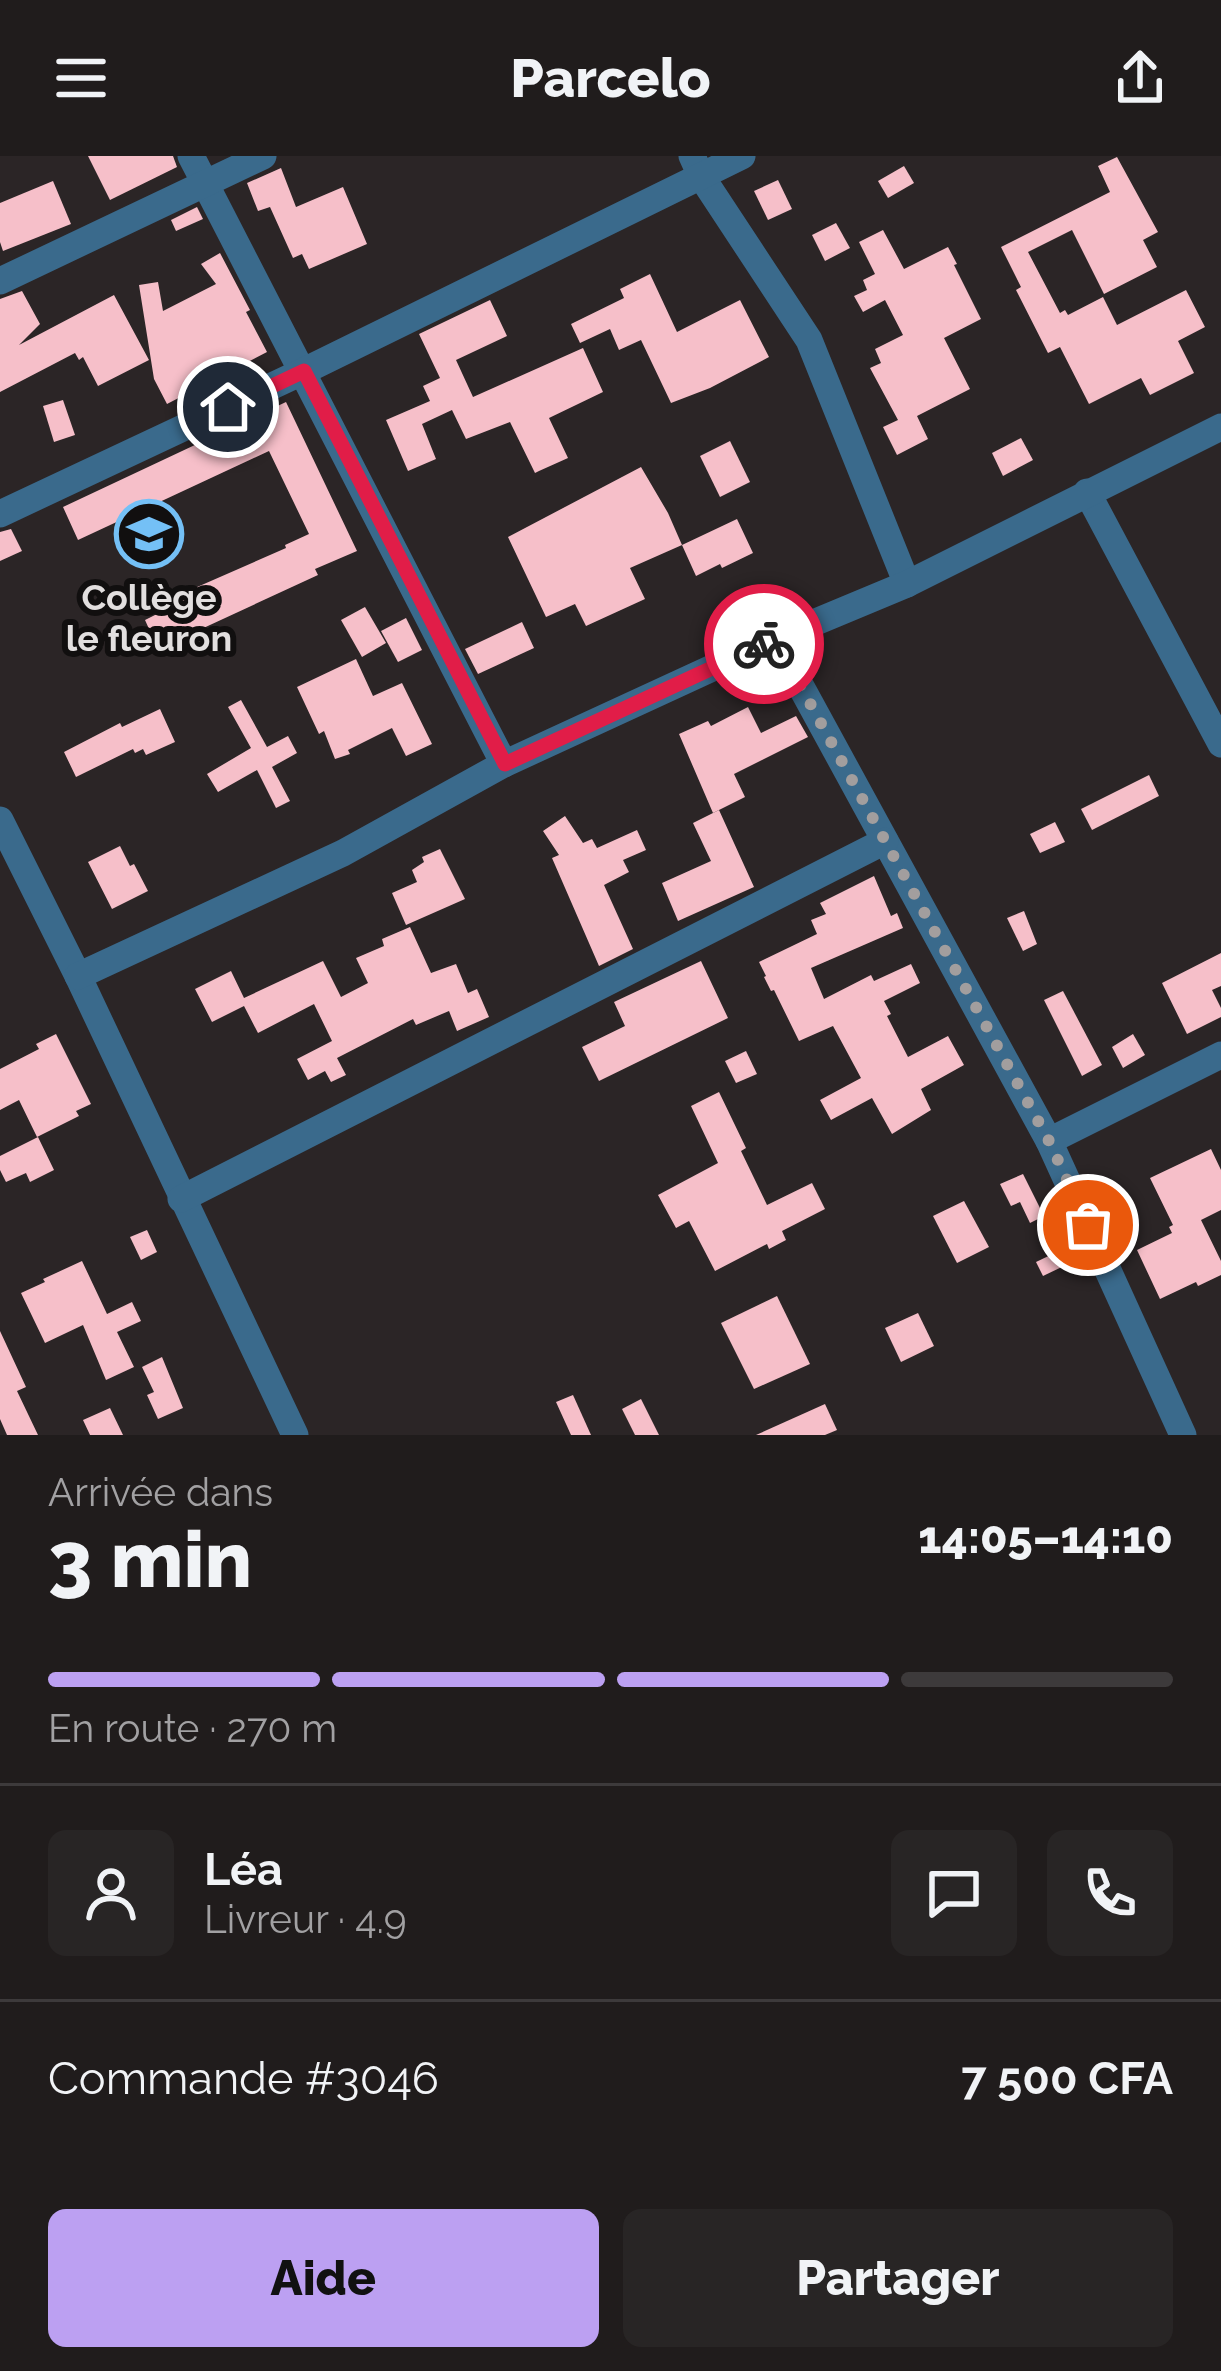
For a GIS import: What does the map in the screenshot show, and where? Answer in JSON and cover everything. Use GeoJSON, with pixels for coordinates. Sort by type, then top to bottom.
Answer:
{"type":"FeatureCollection","features":[{"type":"Feature","properties":{"kind":"street"},"geometry":{"type":"LineString","coordinates":[[191,156],[505,764]]}},
{"type":"Feature","properties":{"kind":"street"},"geometry":{"type":"LineString","coordinates":[[0,281],[263,156]]}},
{"type":"Feature","properties":{"kind":"street"},"geometry":{"type":"LineString","coordinates":[[0,514],[304,371],[696,166],[742,156]]}},
{"type":"Feature","properties":{"kind":"street"},"geometry":{"type":"LineString","coordinates":[[696,166],[809,340],[907,584]]}},
{"type":"Feature","properties":{"kind":"street"},"geometry":{"type":"LineString","coordinates":[[78,976],[343,853],[505,764],[775,639],[907,584],[1221,427]]}},
{"type":"Feature","properties":{"kind":"street"},"geometry":{"type":"LineString","coordinates":[[1087,492],[1221,744]]}},
{"type":"Feature","properties":{"kind":"street"},"geometry":{"type":"LineString","coordinates":[[775,639],[1049,1141],[1183,1435]]}},
{"type":"Feature","properties":{"kind":"street"},"geometry":{"type":"LineString","coordinates":[[0,820],[295,1435]]}},
{"type":"Feature","properties":{"kind":"street"},"geometry":{"type":"LineString","coordinates":[[182,1199],[886,841]]}},
{"type":"Feature","properties":{"kind":"street"},"geometry":{"type":"LineString","coordinates":[[1049,1141],[1221,1055]]}},
{"type":"Feature","properties":{"kind":"building"},"geometry":{"type":"Polygon","coordinates":[[[88,156],[173,156],[177,167],[110,200],[88,156]]]}},
{"type":"Feature","properties":{"kind":"building"},"geometry":{"type":"Polygon","coordinates":[[[1117,157],[1158,232],[1143,240],[1157,267],[1104,294],[1072,230],[1028,252],[1060,313],[1065,310],[1068,315],[1103,297],[1117,325],[1186,290],[1205,327],[1178,341],[1194,373],[1150,395],[1141,378],[1089,404],[1060,347],[1048,353],[1016,290],[1021,287],[1001,247],[1110,192],[1098,166],[1117,157]]]}},
{"type":"Feature","properties":{"kind":"building"},"geometry":{"type":"Polygon","coordinates":[[[904,166],[914,183],[888,198],[878,181],[904,166]]]}},
{"type":"Feature","properties":{"kind":"building"},"geometry":{"type":"Polygon","coordinates":[[[281,168],[296,207],[343,187],[367,244],[309,269],[302,254],[293,258],[270,207],[258,211],[247,183],[281,168]]]}},
{"type":"Feature","properties":{"kind":"building"},"geometry":{"type":"Polygon","coordinates":[[[778,180],[792,209],[768,220],[754,191],[778,180]]]}},
{"type":"Feature","properties":{"kind":"building"},"geometry":{"type":"Polygon","coordinates":[[[53,181],[71,224],[3,251],[0,203],[53,181]]]}},
{"type":"Feature","properties":{"kind":"building"},"geometry":{"type":"Polygon","coordinates":[[[197,207],[203,219],[176,231],[171,220],[197,207]]]}},
{"type":"Feature","properties":{"kind":"building"},"geometry":{"type":"Polygon","coordinates":[[[836,223],[850,248],[825,261],[812,235],[836,223]]]}},
{"type":"Feature","properties":{"kind":"building"},"geometry":{"type":"Polygon","coordinates":[[[883,230],[904,269],[948,247],[981,319],[944,338],[970,389],[917,416],[928,439],[897,455],[883,427],[898,420],[870,368],[881,363],[875,349],[903,335],[885,300],[863,312],[854,296],[867,290],[863,280],[875,274],[859,242],[883,230]]]}},
{"type":"Feature","properties":{"kind":"building"},"geometry":{"type":"Polygon","coordinates":[[[220,253],[267,352],[167,404],[154,379],[139,285],[158,282],[163,311],[216,284],[201,264],[220,253]]]}},
{"type":"Feature","properties":{"kind":"building"},"geometry":{"type":"Polygon","coordinates":[[[650,274],[677,332],[740,300],[769,357],[671,403],[641,340],[619,350],[610,329],[580,343],[571,324],[624,298],[620,289],[650,274]]]}},
{"type":"Feature","properties":{"kind":"building"},"geometry":{"type":"Polygon","coordinates":[[[22,291],[40,324],[19,345],[114,295],[149,360],[98,386],[83,357],[79,360],[75,353],[0,392],[0,299],[22,291]]]}},
{"type":"Feature","properties":{"kind":"building"},"geometry":{"type":"Polygon","coordinates":[[[490,300],[507,336],[456,360],[473,397],[583,348],[603,392],[549,418],[568,458],[535,473],[510,422],[466,439],[452,410],[422,424],[436,459],[408,471],[386,420],[430,401],[423,386],[440,378],[419,334],[490,300]]]}},
{"type":"Feature","properties":{"kind":"building"},"geometry":{"type":"Polygon","coordinates":[[[63,400],[75,435],[54,442],[43,406],[63,400]]]}},
{"type":"Feature","properties":{"kind":"building"},"geometry":{"type":"Polygon","coordinates":[[[286,402],[357,551],[315,569],[318,575],[158,649],[145,620],[159,613],[156,605],[309,534],[269,451],[78,540],[63,507],[286,402]]]}},
{"type":"Feature","properties":{"kind":"building"},"geometry":{"type":"Polygon","coordinates":[[[1021,438],[1033,460],[1003,476],[992,453],[1021,438]]]}},
{"type":"Feature","properties":{"kind":"building"},"geometry":{"type":"Polygon","coordinates":[[[730,441],[750,482],[720,497],[700,456],[730,441]]]}},
{"type":"Feature","properties":{"kind":"building"},"geometry":{"type":"Polygon","coordinates":[[[641,467],[682,545],[630,568],[645,599],[586,626],[575,604],[546,617],[508,537],[641,467]]]}},
{"type":"Feature","properties":{"kind":"building"},"geometry":{"type":"Polygon","coordinates":[[[737,519],[753,553],[696,576],[682,545],[737,519]]]}},
{"type":"Feature","properties":{"kind":"building"},"geometry":{"type":"Polygon","coordinates":[[[11,529],[22,551],[0,561],[0,532],[11,529]]]}},
{"type":"Feature","properties":{"kind":"building"},"geometry":{"type":"Polygon","coordinates":[[[365,607],[386,643],[362,657],[341,620],[365,607]]]}},
{"type":"Feature","properties":{"kind":"building"},"geometry":{"type":"Polygon","coordinates":[[[406,618],[422,650],[398,662],[381,631],[406,618]]]}},
{"type":"Feature","properties":{"kind":"building"},"geometry":{"type":"Polygon","coordinates":[[[522,622],[534,648],[478,674],[465,649],[522,622]]]}},
{"type":"Feature","properties":{"kind":"building"},"geometry":{"type":"Polygon","coordinates":[[[356,659],[373,696],[402,683],[432,744],[406,756],[392,728],[335,759],[297,687],[356,659]]]}},
{"type":"Feature","properties":{"kind":"building"},"geometry":{"type":"Polygon","coordinates":[[[241,700],[267,747],[288,736],[297,753],[272,767],[290,801],[276,808],[257,770],[218,792],[207,774],[251,748],[228,707],[241,700]]]}},
{"type":"Feature","properties":{"kind":"building"},"geometry":{"type":"Polygon","coordinates":[[[748,707],[761,733],[796,716],[808,737],[734,774],[745,797],[713,813],[679,734],[708,721],[711,726],[748,707]]]}},
{"type":"Feature","properties":{"kind":"building"},"geometry":{"type":"Polygon","coordinates":[[[160,709],[175,742],[146,755],[143,749],[135,753],[133,749],[76,777],[64,752],[160,709]]]}},
{"type":"Feature","properties":{"kind":"building"},"geometry":{"type":"Polygon","coordinates":[[[1149,775],[1159,796],[1092,830],[1081,809],[1149,775]]]}},
{"type":"Feature","properties":{"kind":"building"},"geometry":{"type":"Polygon","coordinates":[[[719,810],[754,887],[678,921],[662,883],[711,861],[693,823],[719,810]]]}},
{"type":"Feature","properties":{"kind":"building"},"geometry":{"type":"Polygon","coordinates":[[[565,816],[583,843],[592,839],[597,848],[637,830],[646,850],[623,860],[629,872],[604,885],[633,949],[599,966],[552,858],[559,855],[543,831],[565,816]]]}},
{"type":"Feature","properties":{"kind":"building"},"geometry":{"type":"Polygon","coordinates":[[[1055,822],[1065,842],[1040,853],[1030,834],[1055,822]]]}},
{"type":"Feature","properties":{"kind":"building"},"geometry":{"type":"Polygon","coordinates":[[[120,846],[148,891],[112,909],[88,862],[120,846]]]}},
{"type":"Feature","properties":{"kind":"building"},"geometry":{"type":"Polygon","coordinates":[[[440,849],[465,899],[406,925],[392,893],[417,882],[412,870],[424,862],[422,857],[440,849]]]}},
{"type":"Feature","properties":{"kind":"building"},"geometry":{"type":"Polygon","coordinates":[[[874,876],[891,916],[897,913],[903,928],[811,968],[824,999],[871,975],[874,981],[911,964],[920,983],[884,1001],[908,1057],[948,1036],[964,1065],[921,1089],[931,1110],[892,1134],[872,1098],[831,1120],[820,1100],[861,1078],[833,1026],[799,1041],[759,962],[817,934],[811,920],[826,914],[820,903],[874,876]]]}},
{"type":"Feature","properties":{"kind":"building"},"geometry":{"type":"Polygon","coordinates":[[[1024,911],[1037,944],[1023,951],[1007,918],[1024,911]]]}},
{"type":"Feature","properties":{"kind":"building"},"geometry":{"type":"Polygon","coordinates":[[[410,927],[431,973],[456,964],[468,993],[477,989],[489,1017],[457,1031],[449,1011],[416,1025],[413,1019],[337,1058],[346,1075],[331,1082],[325,1071],[308,1080],[297,1059],[332,1041],[314,1004],[258,1033],[244,1006],[212,1022],[195,989],[231,971],[244,998],[323,961],[341,997],[368,983],[356,958],[410,927]]]}},
{"type":"Feature","properties":{"kind":"building"},"geometry":{"type":"Polygon","coordinates":[[[1221,953],[1221,986],[1212,990],[1221,1017],[1187,1034],[1162,983],[1221,953]]]}},
{"type":"Feature","properties":{"kind":"building"},"geometry":{"type":"Polygon","coordinates":[[[701,961],[728,1018],[599,1081],[582,1047],[625,1026],[614,1002],[701,961]]]}},
{"type":"Feature","properties":{"kind":"building"},"geometry":{"type":"Polygon","coordinates":[[[1063,991],[1102,1065],[1082,1076],[1044,1000],[1063,991]]]}},
{"type":"Feature","properties":{"kind":"building"},"geometry":{"type":"Polygon","coordinates":[[[56,1034],[91,1104],[76,1111],[79,1116],[37,1137],[19,1100],[0,1110],[0,1069],[39,1049],[36,1044],[56,1034]]]}},
{"type":"Feature","properties":{"kind":"building"},"geometry":{"type":"Polygon","coordinates":[[[1133,1034],[1145,1055],[1123,1068],[1112,1047],[1133,1034]]]}},
{"type":"Feature","properties":{"kind":"building"},"geometry":{"type":"Polygon","coordinates":[[[746,1051],[757,1074],[736,1083],[725,1061],[746,1051]]]}},
{"type":"Feature","properties":{"kind":"building"},"geometry":{"type":"Polygon","coordinates":[[[719,1092],[767,1205],[812,1183],[825,1209],[782,1231],[786,1240],[769,1249],[767,1244],[715,1271],[689,1221],[676,1228],[658,1195],[718,1163],[691,1106],[719,1092]]]}},
{"type":"Feature","properties":{"kind":"building"},"geometry":{"type":"Polygon","coordinates":[[[38,1137],[54,1170],[30,1182],[26,1173],[6,1182],[0,1156],[38,1137]]]}},
{"type":"Feature","properties":{"kind":"building"},"geometry":{"type":"Polygon","coordinates":[[[1211,1149],[1221,1170],[1221,1210],[1201,1220],[1221,1261],[1221,1275],[1160,1299],[1137,1250],[1172,1233],[1169,1227],[1173,1225],[1150,1178],[1211,1149]]]}},
{"type":"Feature","properties":{"kind":"building"},"geometry":{"type":"Polygon","coordinates":[[[1023,1174],[1044,1216],[1030,1223],[1020,1202],[1011,1206],[1000,1184],[1023,1174]]]}},
{"type":"Feature","properties":{"kind":"building"},"geometry":{"type":"Polygon","coordinates":[[[964,1201],[989,1247],[957,1263],[933,1216],[964,1201]]]}},
{"type":"Feature","properties":{"kind":"building"},"geometry":{"type":"Polygon","coordinates":[[[147,1230],[157,1252],[141,1260],[130,1237],[147,1230]]]}},
{"type":"Feature","properties":{"kind":"building"},"geometry":{"type":"Polygon","coordinates":[[[1061,1250],[1068,1264],[1043,1276],[1036,1262],[1061,1250]]]}},
{"type":"Feature","properties":{"kind":"building"},"geometry":{"type":"Polygon","coordinates":[[[82,1261],[107,1314],[132,1302],[141,1321],[117,1332],[134,1367],[106,1380],[83,1325],[45,1343],[21,1293],[82,1261]]]}},
{"type":"Feature","properties":{"kind":"building"},"geometry":{"type":"Polygon","coordinates":[[[777,1296],[810,1364],[754,1389],[721,1323],[777,1296]]]}},
{"type":"Feature","properties":{"kind":"building"},"geometry":{"type":"Polygon","coordinates":[[[918,1313],[934,1346],[901,1362],[885,1328],[918,1313]]]}},
{"type":"Feature","properties":{"kind":"building"},"geometry":{"type":"Polygon","coordinates":[[[0,1331],[26,1387],[17,1391],[38,1435],[7,1435],[0,1419],[0,1331]]]}},
{"type":"Feature","properties":{"kind":"building"},"geometry":{"type":"Polygon","coordinates":[[[162,1357],[183,1408],[158,1419],[147,1395],[154,1392],[142,1367],[162,1357]]]}},
{"type":"Feature","properties":{"kind":"building"},"geometry":{"type":"Polygon","coordinates":[[[573,1395],[591,1435],[571,1435],[556,1402],[573,1395]]]}},
{"type":"Feature","properties":{"kind":"building"},"geometry":{"type":"Polygon","coordinates":[[[641,1399],[659,1435],[635,1435],[622,1409],[641,1399]]]}},
{"type":"Feature","properties":{"kind":"building"},"geometry":{"type":"Polygon","coordinates":[[[825,1404],[837,1430],[825,1435],[756,1435],[825,1404]]]}},
{"type":"Feature","properties":{"kind":"building"},"geometry":{"type":"Polygon","coordinates":[[[110,1408],[123,1435],[90,1435],[83,1420],[110,1408]]]}},
{"type":"Feature","properties":{"kind":"way so far"},"geometry":{"type":"LineString","coordinates":[[764,644],[775,639],[1049,1141],[1088,1225]]}},
{"type":"Feature","properties":{"kind":"place","name":"Collège le fleuron"},"geometry":{"type":"Point","coordinates":[149,534]}},
{"type":"Feature","properties":{"kind":"route"},"geometry":{"type":"LineString","coordinates":[[228,407],[304,371],[505,764],[764,644]]}}]}
